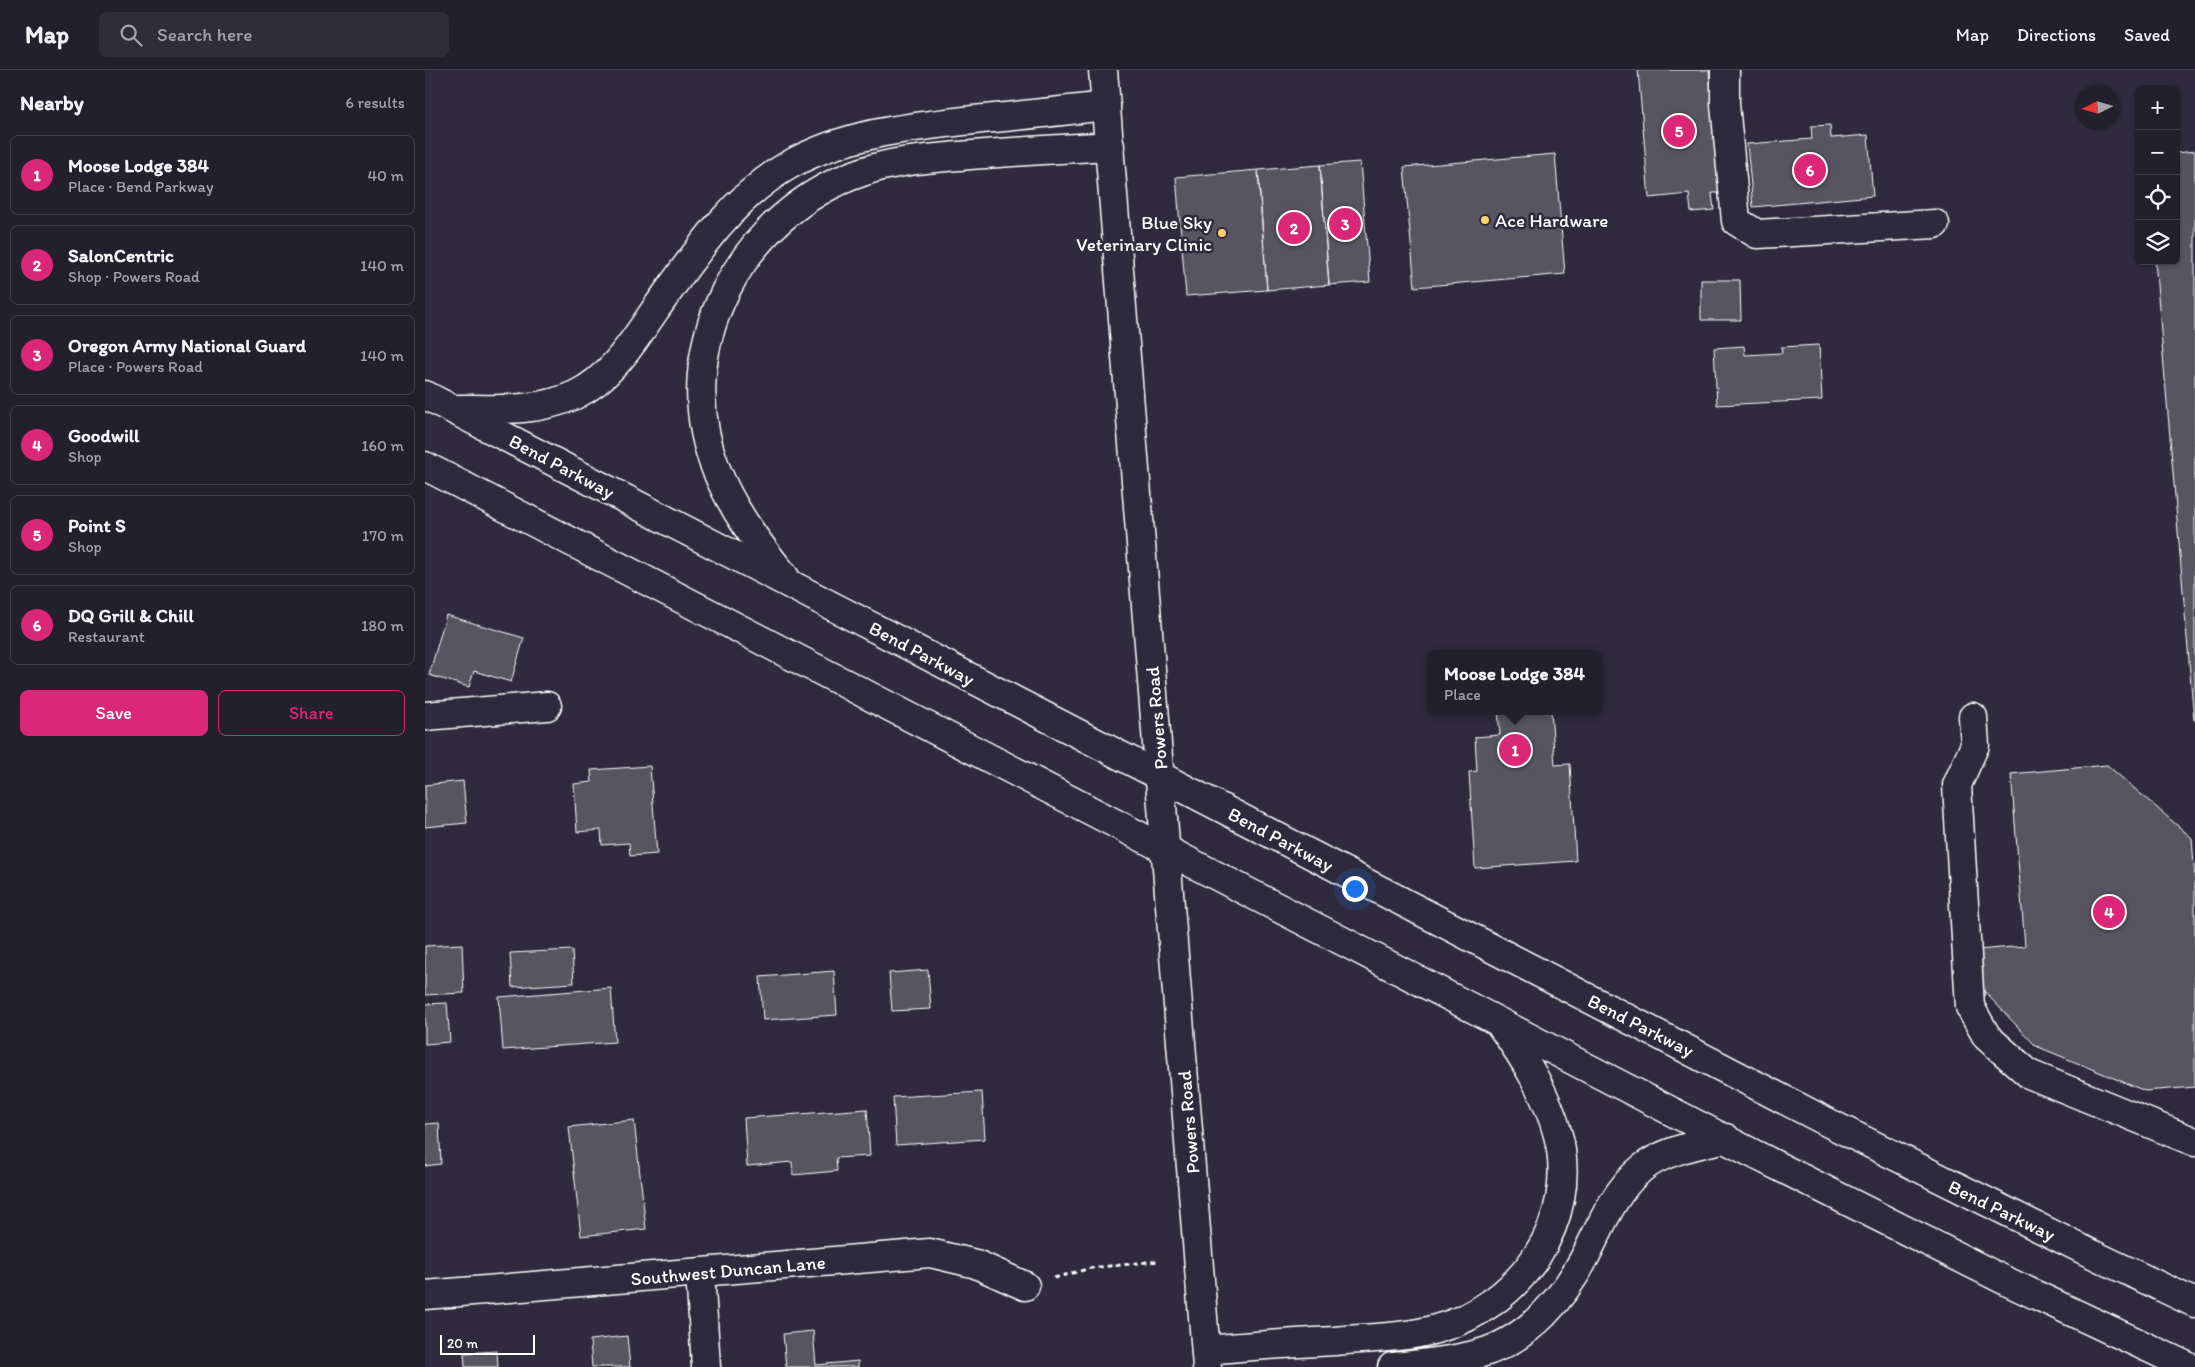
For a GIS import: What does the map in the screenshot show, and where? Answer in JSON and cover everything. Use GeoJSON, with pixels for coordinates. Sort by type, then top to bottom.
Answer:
{"type":"FeatureCollection","features":[{"type":"Feature","properties":{"kind":"main road","name":"Powers Road"},"geometry":{"type":"LineString","coordinates":[[1103,70],[1207,1358]]}},
{"type":"Feature","properties":{"kind":"main road"},"geometry":{"type":"LineString","coordinates":[[1725,70],[1725,104],[1736,221],[1757,234],[1935,224]]}},
{"type":"Feature","properties":{"kind":"main road"},"geometry":{"type":"LineString","coordinates":[[453,409],[503,409],[547,404],[573,396],[595,384],[622,356],[702,246],[728,215],[756,188],[787,166],[805,157],[851,140],[895,130],[1106,106]]}},
{"type":"Feature","properties":{"kind":"main road"},"geometry":{"type":"LineString","coordinates":[[790,584],[759,545],[731,501],[716,470],[704,422],[702,375],[709,331],[723,294],[742,261],[772,226],[800,202],[830,184],[865,171],[895,163],[941,158],[1110,146]]}},
{"type":"Feature","properties":{"kind":"main road","name":"Bend Parkway"},"geometry":{"type":"LineString","coordinates":[[425,395],[1831,1124],[2087,1252],[2195,1303]]}},
{"type":"Feature","properties":{"kind":"main road"},"geometry":{"type":"LineString","coordinates":[[425,466],[1726,1138],[2006,1281],[2189,1367]]}},
{"type":"Feature","properties":{"kind":"main road"},"geometry":{"type":"LineString","coordinates":[[425,716],[547,706]]}},
{"type":"Feature","properties":{"kind":"main road"},"geometry":{"type":"LineString","coordinates":[[1973,717],[1975,745],[1957,785],[1970,1007],[1987,1036],[2029,1074],[2195,1142]]}},
{"type":"Feature","properties":{"kind":"main road"},"geometry":{"type":"LineString","coordinates":[[1207,1358],[1435,1330],[1482,1310],[1504,1294],[1522,1277],[1541,1250],[1555,1220],[1562,1187],[1562,1161],[1558,1135],[1543,1093],[1519,1051],[1498,1021]]}},
{"type":"Feature","properties":{"kind":"main road"},"geometry":{"type":"LineString","coordinates":[[1392,1367],[1446,1361],[1478,1354],[1518,1335],[1549,1309],[1566,1289],[1581,1265],[1612,1204],[1633,1177],[1651,1162],[1662,1157],[1726,1138]]}},
{"type":"Feature","properties":{"kind":"main road","name":"Southwest Duncan Lane"},"geometry":{"type":"LineString","coordinates":[[425,1295],[930,1253],[976,1264],[1025,1286]]}},
{"type":"Feature","properties":{"kind":"main road"},"geometry":{"type":"LineString","coordinates":[[699,1272],[706,1367]]}},
{"type":"Feature","properties":{"kind":"path"},"geometry":{"type":"LineString","coordinates":[[1025,1286],[1091,1268],[1158,1261]]}},
{"type":"Feature","properties":{"kind":"building"},"geometry":{"type":"Polygon","coordinates":[[[1638,70],[1709,70],[1720,193],[1712,193],[1714,210],[1691,212],[1689,194],[1649,198],[1638,70]]]}},
{"type":"Feature","properties":{"kind":"building"},"geometry":{"type":"Polygon","coordinates":[[[1830,125],[1831,138],[1868,135],[1873,196],[1753,207],[1747,144],[1812,139],[1811,126],[1830,125]]]}},
{"type":"Feature","properties":{"kind":"building"},"geometry":{"type":"Polygon","coordinates":[[[2195,151],[2195,720],[2155,265],[2180,265],[2180,153],[2195,151]]]}},
{"type":"Feature","properties":{"kind":"building","name":"Ace Hardware"},"geometry":{"type":"Polygon","coordinates":[[[1555,154],[1565,274],[1415,287],[1404,167],[1555,154]]]}},
{"type":"Feature","properties":{"kind":"building"},"geometry":{"type":"Polygon","coordinates":[[[1360,162],[1370,282],[1329,285],[1320,165],[1360,162]]]}},
{"type":"Feature","properties":{"kind":"building"},"geometry":{"type":"Polygon","coordinates":[[[1320,165],[1329,285],[1267,290],[1258,170],[1320,165]]]}},
{"type":"Feature","properties":{"kind":"building","name":"Blue Sky Veterinary Clinic"},"geometry":{"type":"Polygon","coordinates":[[[1258,170],[1267,290],[1186,296],[1176,177],[1258,170]]]}},
{"type":"Feature","properties":{"kind":"building"},"geometry":{"type":"Polygon","coordinates":[[[1701,280],[1740,280],[1741,320],[1701,320],[1701,280]]]}},
{"type":"Feature","properties":{"kind":"building"},"geometry":{"type":"Polygon","coordinates":[[[1819,345],[1822,400],[1717,405],[1714,348],[1744,346],[1745,355],[1782,353],[1781,347],[1819,345]]]}},
{"type":"Feature","properties":{"kind":"building"},"geometry":{"type":"Polygon","coordinates":[[[446,615],[524,638],[511,682],[474,671],[469,687],[429,675],[446,615]]]}},
{"type":"Feature","properties":{"kind":"building"},"geometry":{"type":"Polygon","coordinates":[[[1498,715],[1551,715],[1555,765],[1570,764],[1576,861],[1475,868],[1469,772],[1477,771],[1475,737],[1500,735],[1498,715]]]}},
{"type":"Feature","properties":{"kind":"building"},"geometry":{"type":"Polygon","coordinates":[[[2107,765],[2192,838],[2195,879],[2195,1087],[2145,1091],[2036,1046],[1980,987],[1977,950],[2025,946],[2011,774],[2107,765]]]}},
{"type":"Feature","properties":{"kind":"building"},"geometry":{"type":"Polygon","coordinates":[[[650,766],[657,854],[630,856],[629,843],[602,845],[601,830],[577,832],[574,784],[592,782],[591,770],[650,766]]]}},
{"type":"Feature","properties":{"kind":"building"},"geometry":{"type":"Polygon","coordinates":[[[463,781],[467,823],[425,827],[425,785],[463,781]]]}},
{"type":"Feature","properties":{"kind":"building"},"geometry":{"type":"Polygon","coordinates":[[[462,944],[464,993],[425,995],[425,946],[462,944]]]}},
{"type":"Feature","properties":{"kind":"building"},"geometry":{"type":"Polygon","coordinates":[[[572,950],[574,983],[512,987],[510,953],[572,950]]]}},
{"type":"Feature","properties":{"kind":"building"},"geometry":{"type":"Polygon","coordinates":[[[928,970],[931,1009],[892,1011],[889,973],[928,970]]]}},
{"type":"Feature","properties":{"kind":"building"},"geometry":{"type":"Polygon","coordinates":[[[834,971],[837,1015],[763,1020],[760,977],[834,971]]]}},
{"type":"Feature","properties":{"kind":"building"},"geometry":{"type":"Polygon","coordinates":[[[611,988],[615,1042],[503,1050],[499,997],[611,988]]]}},
{"type":"Feature","properties":{"kind":"building"},"geometry":{"type":"Polygon","coordinates":[[[447,1003],[450,1042],[425,1044],[425,1004],[447,1003]]]}},
{"type":"Feature","properties":{"kind":"building"},"geometry":{"type":"Polygon","coordinates":[[[982,1092],[985,1139],[896,1145],[893,1097],[982,1092]]]}},
{"type":"Feature","properties":{"kind":"building"},"geometry":{"type":"Polygon","coordinates":[[[867,1109],[870,1156],[836,1158],[837,1171],[793,1175],[792,1162],[747,1166],[744,1118],[867,1109]]]}},
{"type":"Feature","properties":{"kind":"building"},"geometry":{"type":"Polygon","coordinates":[[[634,1120],[646,1229],[581,1236],[569,1127],[634,1120]]]}},
{"type":"Feature","properties":{"kind":"building"},"geometry":{"type":"Polygon","coordinates":[[[439,1123],[441,1164],[425,1166],[425,1124],[439,1123]]]}},
{"type":"Feature","properties":{"kind":"building"},"geometry":{"type":"Polygon","coordinates":[[[813,1331],[816,1365],[858,1361],[858,1367],[786,1367],[783,1334],[813,1331]]]}},
{"type":"Feature","properties":{"kind":"building"},"geometry":{"type":"Polygon","coordinates":[[[627,1336],[630,1367],[592,1367],[590,1340],[627,1336]]]}},
{"type":"Feature","properties":{"kind":"building"},"geometry":{"type":"Polygon","coordinates":[[[497,1351],[498,1367],[465,1367],[464,1353],[497,1351]]]}},
{"type":"Feature","properties":{"kind":"place","name":"Point S"},"geometry":{"type":"Point","coordinates":[1679,131]}},
{"type":"Feature","properties":{"kind":"place","name":"DQ Grill & Chill"},"geometry":{"type":"Point","coordinates":[1810,170]}},
{"type":"Feature","properties":{"kind":"place","name":"Ace Hardware"},"geometry":{"type":"Point","coordinates":[1485,220]}},
{"type":"Feature","properties":{"kind":"place","name":"Oregon Army National Guard"},"geometry":{"type":"Point","coordinates":[1345,224]}},
{"type":"Feature","properties":{"kind":"place","name":"SalonCentric"},"geometry":{"type":"Point","coordinates":[1294,228]}},
{"type":"Feature","properties":{"kind":"place","name":"Blue Sky Veterinary Clinic"},"geometry":{"type":"Point","coordinates":[1222,233]}},
{"type":"Feature","properties":{"kind":"place","name":"Moose Lodge 384"},"geometry":{"type":"Point","coordinates":[1515,750]}},
{"type":"Feature","properties":{"kind":"place","name":"Goodwill"},"geometry":{"type":"Point","coordinates":[2109,912]}}]}
